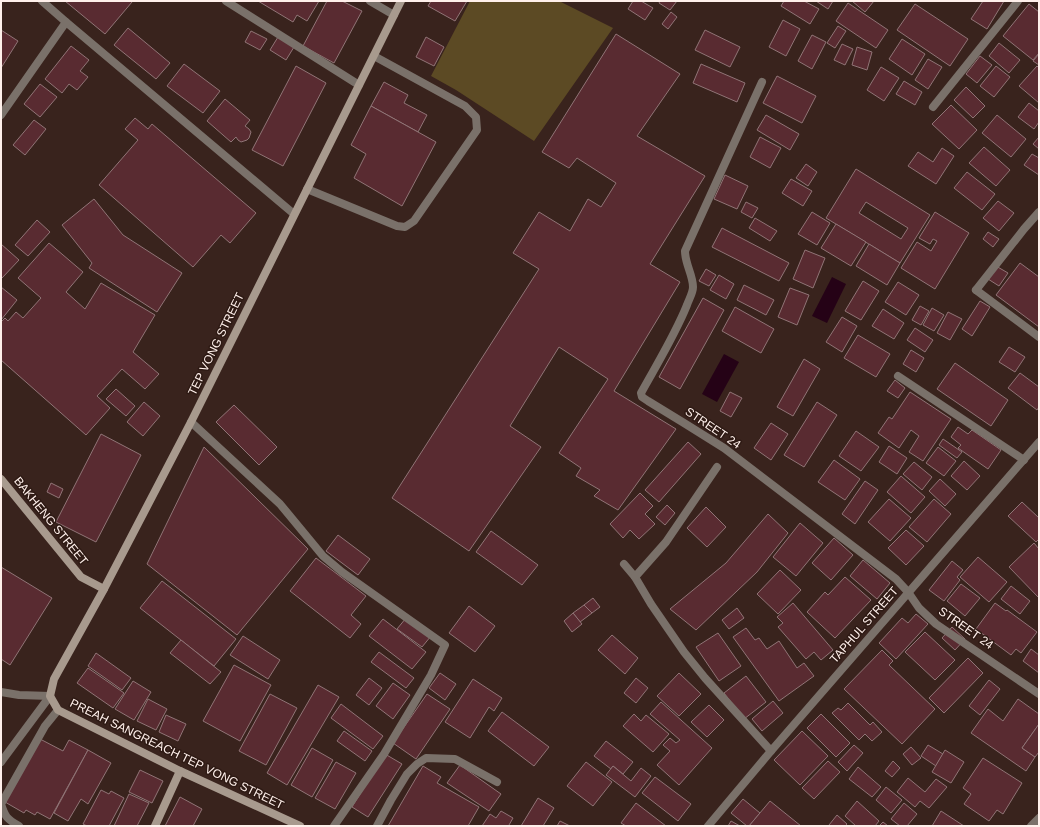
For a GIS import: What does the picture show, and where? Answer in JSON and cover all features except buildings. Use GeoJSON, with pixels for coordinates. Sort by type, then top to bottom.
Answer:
{"type":"FeatureCollection","features":[{"type":"Feature","properties":{"kind":"street"},"geometry":{"type":"LineString","coordinates":[[42,1],[294,214]]}},
{"type":"Feature","properties":{"kind":"street"},"geometry":{"type":"LineString","coordinates":[[226,1],[359,85]]}},
{"type":"Feature","properties":{"kind":"street"},"geometry":{"type":"LineString","coordinates":[[370,1],[394,15]]}},
{"type":"Feature","properties":{"kind":"street","name":"TEP VONG STREET"},"geometry":{"type":"LineString","coordinates":[[50,696],[54,679],[104,589],[191,422],[401,1]]}},
{"type":"Feature","properties":{"kind":"street"},"geometry":{"type":"LineString","coordinates":[[933,107],[1018,1]]}},
{"type":"Feature","properties":{"kind":"street"},"geometry":{"type":"LineString","coordinates":[[1,116],[66,22]]}},
{"type":"Feature","properties":{"kind":"street"},"geometry":{"type":"LineString","coordinates":[[307,189],[397,226],[405,227],[414,220],[477,130],[476,117],[465,106],[374,56]]}},
{"type":"Feature","properties":{"kind":"street","name":"STREET 24"},"geometry":{"type":"LineString","coordinates":[[762,82],[685,251],[685,259],[693,287],[692,293],[680,321],[641,393],[642,397],[724,448],[896,579],[908,592],[919,608],[936,624],[1039,694]]}},
{"type":"Feature","properties":{"kind":"street"},"geometry":{"type":"LineString","coordinates":[[1039,212],[976,290],[1039,337]]}},
{"type":"Feature","properties":{"kind":"street"},"geometry":{"type":"LineString","coordinates":[[898,376],[1024,460]]}},
{"type":"Feature","properties":{"kind":"street"},"geometry":{"type":"LineString","coordinates":[[191,422],[280,504],[323,556],[342,572],[445,645],[431,675],[392,742],[334,826]]}},
{"type":"Feature","properties":{"kind":"street","name":"TAPHUL STREET"},"geometry":{"type":"LineString","coordinates":[[708,826],[908,592],[1039,442]]}},
{"type":"Feature","properties":{"kind":"street"},"geometry":{"type":"LineString","coordinates":[[635,577],[666,542],[717,467]]}},
{"type":"Feature","properties":{"kind":"street","name":"BAKHENG STREET"},"geometry":{"type":"LineString","coordinates":[[1,479],[81,577],[104,589]]}},
{"type":"Feature","properties":{"kind":"street"},"geometry":{"type":"LineString","coordinates":[[624,564],[635,577],[651,604],[684,652],[705,678],[771,751]]}},
{"type":"Feature","properties":{"kind":"street"},"geometry":{"type":"LineString","coordinates":[[1,692],[18,695],[50,696]]}},
{"type":"Feature","properties":{"kind":"street"},"geometry":{"type":"LineString","coordinates":[[1,762],[50,696]]}},
{"type":"Feature","properties":{"kind":"street","name":"PREAH SANGREACH TEP VONG STREET"},"geometry":{"type":"LineString","coordinates":[[50,696],[58,710],[180,771],[300,826]]}},
{"type":"Feature","properties":{"kind":"street"},"geometry":{"type":"LineString","coordinates":[[19,826],[7,819],[1,804],[45,726],[58,710]]}},
{"type":"Feature","properties":{"kind":"street"},"geometry":{"type":"LineString","coordinates":[[377,826],[407,774],[417,764],[426,758],[455,759],[497,782]]}},
{"type":"Feature","properties":{"kind":"street"},"geometry":{"type":"LineString","coordinates":[[155,826],[180,771]]}},
{"type":"Feature","properties":{"kind":"street"},"geometry":{"type":"LineString","coordinates":[[1031,826],[1039,818]]}},
{"type":"Feature","properties":{"kind":"shaded area"},"geometry":{"type":"Polygon","coordinates":[[[470,1],[559,1],[613,28],[534,141],[456,90],[431,76],[470,1]]]}},
{"type":"Feature","properties":{"kind":"shaded area"},"geometry":{"type":"Polygon","coordinates":[[[832,277],[846,284],[827,323],[812,316],[832,277]]]}},
{"type":"Feature","properties":{"kind":"shaded area"},"geometry":{"type":"Polygon","coordinates":[[[724,354],[739,362],[717,402],[702,394],[724,354]]]}}]}
